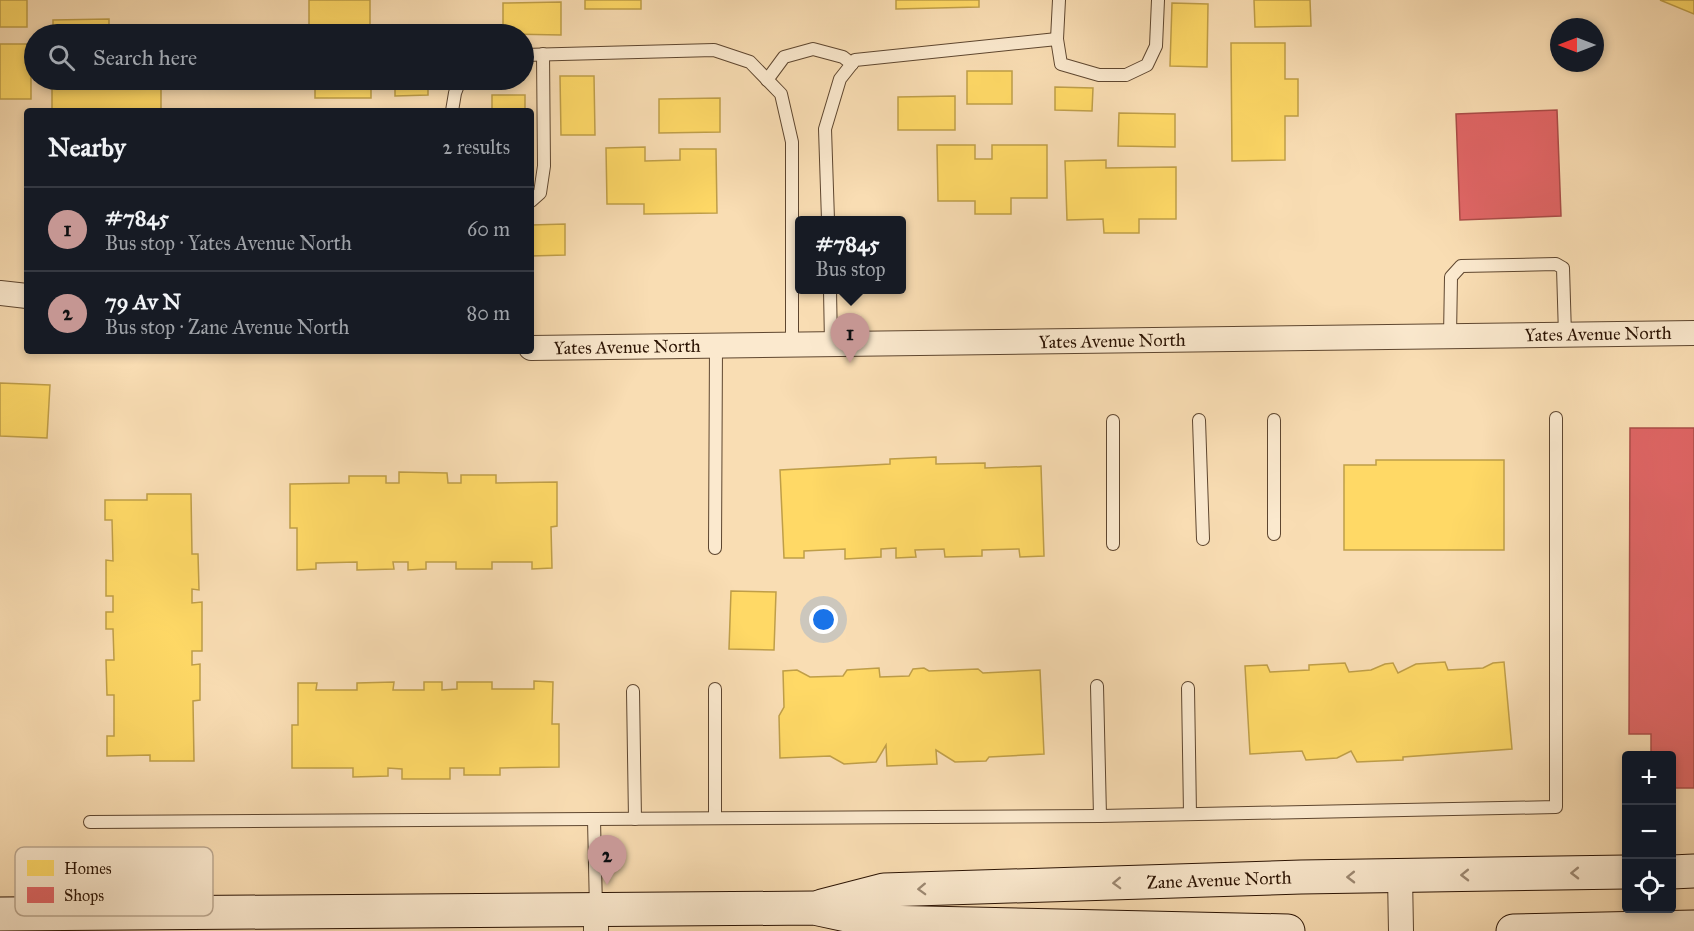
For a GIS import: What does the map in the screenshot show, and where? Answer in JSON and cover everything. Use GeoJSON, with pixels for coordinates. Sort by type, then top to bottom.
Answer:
{"type":"FeatureCollection","features":[{"type":"Feature","properties":{"kind":"main road","name":"Zane Avenue North"},"geometry":{"type":"LineString","coordinates":[[49,916],[596,920],[814,908],[884,890],[1289,878],[1622,872]]}},
{"type":"Feature","properties":{"kind":"main road"},"geometry":{"type":"LineString","coordinates":[[1676,872],[1694,872]]}},
{"type":"Feature","properties":{"kind":"main road","name":"Zane Avenue North"},"geometry":{"type":"LineString","coordinates":[[814,908],[879,922],[1288,931]]}},
{"type":"Feature","properties":{"kind":"main road","name":"Zane Avenue North"},"geometry":{"type":"LineString","coordinates":[[0,914],[15,915]]}},
{"type":"Feature","properties":{"kind":"main road"},"geometry":{"type":"LineString","coordinates":[[1513,931],[1694,927]]}},
{"type":"Feature","properties":{"kind":"street"},"geometry":{"type":"LineString","coordinates":[[0,292],[24,296]]}},
{"type":"Feature","properties":{"kind":"street","name":"Yates Avenue North"},"geometry":{"type":"LineString","coordinates":[[534,348],[1694,333]]}},
{"type":"Feature","properties":{"kind":"street"},"geometry":{"type":"LineString","coordinates":[[1400,876],[1401,931]]}},
{"type":"Feature","properties":{"kind":"lane"},"geometry":{"type":"LineString","coordinates":[[1059,0],[1057,39],[1061,64],[1099,75],[1125,75],[1147,66],[1156,46],[1158,0]]}},
{"type":"Feature","properties":{"kind":"lane"},"geometry":{"type":"LineString","coordinates":[[828,216],[825,129],[840,79],[855,60],[1057,39]]}},
{"type":"Feature","properties":{"kind":"lane"},"geometry":{"type":"LineString","coordinates":[[767,80],[784,57],[813,49],[843,57],[852,64]]}},
{"type":"Feature","properties":{"kind":"lane"},"geometry":{"type":"LineString","coordinates":[[534,54],[714,50],[750,62],[781,94],[792,142],[792,345]]}},
{"type":"Feature","properties":{"kind":"lane"},"geometry":{"type":"LineString","coordinates":[[534,198],[540,193],[544,166],[543,54]]}},
{"type":"Feature","properties":{"kind":"lane"},"geometry":{"type":"LineString","coordinates":[[452,108],[455,90]]}},
{"type":"Feature","properties":{"kind":"lane"},"geometry":{"type":"LineString","coordinates":[[1450,336],[1451,277],[1461,266],[1556,264],[1563,268],[1565,335]]}},
{"type":"Feature","properties":{"kind":"lane"},"geometry":{"type":"LineString","coordinates":[[830,294],[831,344]]}},
{"type":"Feature","properties":{"kind":"lane"},"geometry":{"type":"LineString","coordinates":[[716,346],[716,548]]}},
{"type":"Feature","properties":{"kind":"lane"},"geometry":{"type":"LineString","coordinates":[[90,822],[1100,816],[1556,807],[1556,418]]}},
{"type":"Feature","properties":{"kind":"lane"},"geometry":{"type":"LineString","coordinates":[[1199,420],[1203,539]]}},
{"type":"Feature","properties":{"kind":"lane"},"geometry":{"type":"LineString","coordinates":[[1274,420],[1274,534]]}},
{"type":"Feature","properties":{"kind":"lane"},"geometry":{"type":"LineString","coordinates":[[1113,421],[1113,544]]}},
{"type":"Feature","properties":{"kind":"lane"},"geometry":{"type":"LineString","coordinates":[[1097,686],[1100,816]]}},
{"type":"Feature","properties":{"kind":"lane"},"geometry":{"type":"LineString","coordinates":[[1188,688],[1190,814]]}},
{"type":"Feature","properties":{"kind":"lane"},"geometry":{"type":"LineString","coordinates":[[715,689],[716,818]]}},
{"type":"Feature","properties":{"kind":"lane"},"geometry":{"type":"LineString","coordinates":[[633,691],[635,819]]}},
{"type":"Feature","properties":{"kind":"lane"},"geometry":{"type":"LineString","coordinates":[[594,820],[596,920]]}},
{"type":"Feature","properties":{"kind":"building: Homes"},"geometry":{"type":"Polygon","coordinates":[[[0,0],[27,0],[27,24],[24,24],[24,27],[0,27],[0,0]]]}},
{"type":"Feature","properties":{"kind":"building: Homes"},"geometry":{"type":"Polygon","coordinates":[[[309,0],[370,0],[370,24],[309,24],[309,0]]]}},
{"type":"Feature","properties":{"kind":"building: Homes"},"geometry":{"type":"Polygon","coordinates":[[[585,0],[641,0],[641,9],[585,9],[585,0]]]}},
{"type":"Feature","properties":{"kind":"building: Homes"},"geometry":{"type":"Polygon","coordinates":[[[896,0],[979,0],[979,7],[896,9],[896,0]]]}},
{"type":"Feature","properties":{"kind":"building: Homes"},"geometry":{"type":"Polygon","coordinates":[[[1254,0],[1310,0],[1311,26],[1255,27],[1254,0]]]}},
{"type":"Feature","properties":{"kind":"building: Homes"},"geometry":{"type":"Polygon","coordinates":[[[1660,0],[1694,0],[1694,14],[1660,0]]]}},
{"type":"Feature","properties":{"kind":"building: Homes"},"geometry":{"type":"Polygon","coordinates":[[[561,2],[561,35],[534,35],[534,24],[503,24],[503,3],[561,2]]]}},
{"type":"Feature","properties":{"kind":"building: Homes"},"geometry":{"type":"Polygon","coordinates":[[[1172,3],[1208,4],[1207,67],[1170,66],[1172,3]]]}},
{"type":"Feature","properties":{"kind":"building: Homes"},"geometry":{"type":"Polygon","coordinates":[[[109,19],[109,24],[53,24],[53,20],[109,19]]]}},
{"type":"Feature","properties":{"kind":"building: Homes"},"geometry":{"type":"Polygon","coordinates":[[[1231,43],[1285,43],[1285,79],[1298,79],[1298,116],[1285,116],[1285,160],[1232,161],[1231,43]]]}},
{"type":"Feature","properties":{"kind":"building: Homes"},"geometry":{"type":"Polygon","coordinates":[[[0,44],[24,44],[24,90],[31,90],[31,99],[0,99],[0,44]]]}},
{"type":"Feature","properties":{"kind":"building: Homes"},"geometry":{"type":"Polygon","coordinates":[[[967,71],[1012,71],[1012,104],[967,104],[967,71]]]}},
{"type":"Feature","properties":{"kind":"building: Homes"},"geometry":{"type":"Polygon","coordinates":[[[560,76],[594,76],[595,135],[561,135],[560,76]]]}},
{"type":"Feature","properties":{"kind":"building: Homes"},"geometry":{"type":"Polygon","coordinates":[[[1055,87],[1093,88],[1092,111],[1055,110],[1055,87]]]}},
{"type":"Feature","properties":{"kind":"building: Homes"},"geometry":{"type":"Polygon","coordinates":[[[52,90],[161,90],[161,108],[52,108],[52,90]]]}},
{"type":"Feature","properties":{"kind":"building: Homes"},"geometry":{"type":"Polygon","coordinates":[[[315,90],[371,90],[371,98],[315,98],[315,90]]]}},
{"type":"Feature","properties":{"kind":"building: Homes"},"geometry":{"type":"Polygon","coordinates":[[[395,90],[428,90],[428,95],[395,96],[395,90]]]}},
{"type":"Feature","properties":{"kind":"building: Homes"},"geometry":{"type":"Polygon","coordinates":[[[492,95],[525,95],[525,108],[492,108],[492,95]]]}},
{"type":"Feature","properties":{"kind":"building: Homes"},"geometry":{"type":"Polygon","coordinates":[[[955,96],[955,130],[898,130],[898,97],[955,96]]]}},
{"type":"Feature","properties":{"kind":"building: Homes"},"geometry":{"type":"Polygon","coordinates":[[[720,98],[720,132],[659,133],[659,99],[720,98]]]}},
{"type":"Feature","properties":{"kind":"building: Homes"},"geometry":{"type":"Polygon","coordinates":[[[1119,113],[1175,114],[1175,147],[1118,146],[1119,113]]]}},
{"type":"Feature","properties":{"kind":"building: Homes"},"geometry":{"type":"Polygon","coordinates":[[[937,145],[975,145],[975,159],[992,159],[992,145],[1047,145],[1047,198],[1011,198],[1011,214],[975,214],[975,201],[938,201],[937,145]]]}},
{"type":"Feature","properties":{"kind":"building: Homes"},"geometry":{"type":"Polygon","coordinates":[[[645,147],[645,161],[680,160],[680,149],[716,149],[717,213],[644,214],[644,204],[607,204],[606,148],[645,147]]]}},
{"type":"Feature","properties":{"kind":"building: Homes"},"geometry":{"type":"Polygon","coordinates":[[[1106,160],[1106,168],[1176,167],[1176,219],[1139,219],[1139,233],[1104,233],[1103,219],[1067,220],[1065,161],[1106,160]]]}},
{"type":"Feature","properties":{"kind":"building: Homes"},"geometry":{"type":"Polygon","coordinates":[[[565,224],[565,255],[534,256],[534,225],[565,224]]]}},
{"type":"Feature","properties":{"kind":"building: Homes"},"geometry":{"type":"Polygon","coordinates":[[[0,383],[50,385],[47,438],[0,436],[0,383]]]}},
{"type":"Feature","properties":{"kind":"building: Homes"},"geometry":{"type":"Polygon","coordinates":[[[936,457],[936,464],[985,463],[985,468],[1041,466],[1044,556],[1020,557],[1019,549],[982,550],[982,556],[945,557],[944,549],[915,550],[916,557],[896,558],[896,548],[881,549],[881,557],[845,559],[845,549],[804,551],[804,558],[784,558],[780,470],[890,464],[890,459],[936,457]]]}},
{"type":"Feature","properties":{"kind":"building: Homes"},"geometry":{"type":"Polygon","coordinates":[[[1376,460],[1504,460],[1504,550],[1344,550],[1344,465],[1376,465],[1376,460]]]}},
{"type":"Feature","properties":{"kind":"building: Homes"},"geometry":{"type":"Polygon","coordinates":[[[399,472],[447,473],[448,483],[461,483],[461,475],[496,475],[496,483],[557,482],[557,526],[551,527],[552,568],[532,569],[532,562],[492,562],[492,569],[456,569],[456,562],[426,562],[426,569],[408,570],[408,562],[393,562],[394,569],[357,570],[357,562],[316,563],[316,569],[297,570],[297,528],[290,528],[290,484],[349,483],[349,476],[386,476],[386,483],[399,483],[399,472]]]}},
{"type":"Feature","properties":{"kind":"building: Homes"},"geometry":{"type":"Polygon","coordinates":[[[147,494],[191,494],[192,554],[198,554],[199,590],[192,589],[192,603],[202,602],[202,651],[192,651],[192,665],[200,664],[200,700],[193,701],[194,761],[150,761],[150,755],[107,756],[107,736],[114,736],[114,695],[107,695],[106,660],[114,660],[113,629],[106,629],[106,612],[113,612],[113,596],[106,596],[106,560],[113,561],[112,520],[105,520],[105,500],[147,500],[147,494]]]}},
{"type":"Feature","properties":{"kind":"building: Homes"},"geometry":{"type":"Polygon","coordinates":[[[731,591],[776,592],[774,650],[729,649],[731,591]]]}},
{"type":"Feature","properties":{"kind":"building: Homes"},"geometry":{"type":"Polygon","coordinates":[[[1445,662],[1448,670],[1483,668],[1493,663],[1504,662],[1512,749],[1403,757],[1403,760],[1357,762],[1351,751],[1337,758],[1306,760],[1302,751],[1250,754],[1245,666],[1267,665],[1270,672],[1309,670],[1309,665],[1345,663],[1349,672],[1371,670],[1393,663],[1398,673],[1416,664],[1445,662]]]}},
{"type":"Feature","properties":{"kind":"building: Homes"},"geometry":{"type":"Polygon","coordinates":[[[879,668],[880,677],[909,676],[913,669],[924,668],[929,671],[978,669],[983,673],[1040,670],[1044,754],[989,757],[986,761],[955,762],[936,750],[937,764],[887,766],[886,745],[876,762],[844,764],[830,756],[780,758],[779,716],[784,707],[783,671],[797,670],[810,677],[843,676],[847,670],[879,668]]]}},
{"type":"Feature","properties":{"kind":"building: Homes"},"geometry":{"type":"Polygon","coordinates":[[[534,681],[553,682],[552,724],[559,724],[559,767],[500,768],[500,775],[464,775],[464,768],[450,768],[450,779],[402,779],[402,769],[388,768],[388,776],[353,777],[353,768],[292,768],[292,725],[298,725],[298,683],[317,683],[316,690],[357,690],[357,683],[394,682],[393,690],[424,690],[424,682],[442,682],[442,690],[457,689],[457,682],[492,682],[492,689],[534,689],[534,681]]]}},
{"type":"Feature","properties":{"kind":"building: Shops"},"geometry":{"type":"Polygon","coordinates":[[[1557,110],[1561,216],[1460,220],[1456,114],[1557,110]]]}},
{"type":"Feature","properties":{"kind":"building: Shops"},"geometry":{"type":"Polygon","coordinates":[[[1630,428],[1694,428],[1694,788],[1676,788],[1676,751],[1651,751],[1651,734],[1629,734],[1630,428]]]}},
{"type":"Feature","properties":{"kind":"place","name":"#7845"},"geometry":{"type":"Point","coordinates":[850,363]}},
{"type":"Feature","properties":{"kind":"place","name":"79 Av N"},"geometry":{"type":"Point","coordinates":[607,885]}}]}
